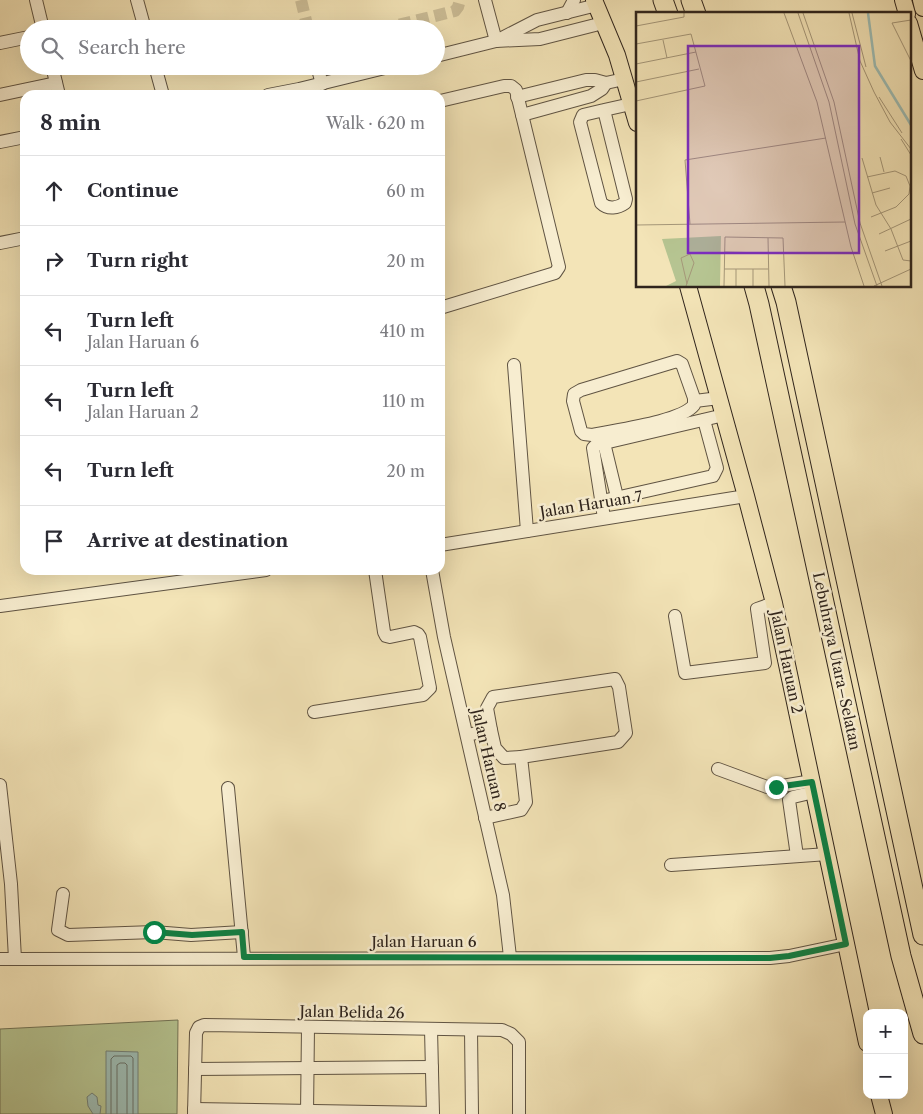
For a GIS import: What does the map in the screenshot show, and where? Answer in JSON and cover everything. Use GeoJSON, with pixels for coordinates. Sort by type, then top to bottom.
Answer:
{"type":"FeatureCollection","features":[{"type":"Feature","properties":{"kind":"highway"},"geometry":{"type":"LineString","coordinates":[[663,0],[667,12]]}},
{"type":"Feature","properties":{"kind":"highway"},"geometry":{"type":"LineString","coordinates":[[691,0],[695,12]]}},
{"type":"Feature","properties":{"kind":"highway","name":"Lebuhraya Utara–Selatan"},"geometry":{"type":"LineString","coordinates":[[755,288],[901,956],[923,1034]]}},
{"type":"Feature","properties":{"kind":"highway","name":"Lebuhraya Utara–Selatan"},"geometry":{"type":"LineString","coordinates":[[782,288],[923,935]]}},
{"type":"Feature","properties":{"kind":"main road"},"geometry":{"type":"LineString","coordinates":[[921,0],[923,8]]}},
{"type":"Feature","properties":{"kind":"main road"},"geometry":{"type":"LineString","coordinates":[[596,3],[617,55],[636,120]]}},
{"type":"Feature","properties":{"kind":"main road"},"geometry":{"type":"LineString","coordinates":[[910,26],[923,70]]}},
{"type":"Feature","properties":{"kind":"main road","name":"Jalan Haruan 2"},"geometry":{"type":"LineString","coordinates":[[689,288],[774,603],[863,1024]]}},
{"type":"Feature","properties":{"kind":"main road"},"geometry":{"type":"LineString","coordinates":[[880,1099],[884,1114]]}},
{"type":"Feature","properties":{"kind":"street"},"geometry":{"type":"LineString","coordinates":[[36,0],[41,20]]}},
{"type":"Feature","properties":{"kind":"street"},"geometry":{"type":"LineString","coordinates":[[137,0],[143,20]]}},
{"type":"Feature","properties":{"kind":"street"},"geometry":{"type":"LineString","coordinates":[[485,0],[496,41]]}},
{"type":"Feature","properties":{"kind":"street"},"geometry":{"type":"LineString","coordinates":[[567,13],[574,0]]}},
{"type":"Feature","properties":{"kind":"street"},"geometry":{"type":"LineString","coordinates":[[496,41],[537,20],[567,13],[596,3]]}},
{"type":"Feature","properties":{"kind":"street"},"geometry":{"type":"LineString","coordinates":[[445,54],[496,41],[540,39],[604,22]]}},
{"type":"Feature","properties":{"kind":"street"},"geometry":{"type":"LineString","coordinates":[[0,43],[20,39]]}},
{"type":"Feature","properties":{"kind":"street"},"geometry":{"type":"LineString","coordinates":[[54,75],[58,89]]}},
{"type":"Feature","properties":{"kind":"street"},"geometry":{"type":"LineString","coordinates":[[157,75],[162,90]]}},
{"type":"Feature","properties":{"kind":"street"},"geometry":{"type":"LineString","coordinates":[[320,75],[322,84]]}},
{"type":"Feature","properties":{"kind":"street"},"geometry":{"type":"LineString","coordinates":[[293,90],[358,75]]}},
{"type":"Feature","properties":{"kind":"street"},"geometry":{"type":"LineString","coordinates":[[517,96],[586,80],[606,83],[624,78]]}},
{"type":"Feature","properties":{"kind":"street"},"geometry":{"type":"LineString","coordinates":[[522,116],[591,96],[602,89],[606,83]]}},
{"type":"Feature","properties":{"kind":"street"},"geometry":{"type":"LineString","coordinates":[[445,100],[504,86],[511,86],[516,90],[559,267],[555,273],[445,306]]}},
{"type":"Feature","properties":{"kind":"street"},"geometry":{"type":"LineString","coordinates":[[0,95],[20,93]]}},
{"type":"Feature","properties":{"kind":"street"},"geometry":{"type":"LineString","coordinates":[[604,110],[626,198],[626,203],[609,208],[601,203],[580,122],[583,115],[604,110],[631,104]]}},
{"type":"Feature","properties":{"kind":"street"},"geometry":{"type":"LineString","coordinates":[[0,142],[20,138]]}},
{"type":"Feature","properties":{"kind":"street"},"geometry":{"type":"LineString","coordinates":[[0,243],[20,239]]}},
{"type":"Feature","properties":{"kind":"street"},"geometry":{"type":"LineString","coordinates":[[677,361],[682,364],[695,402],[692,409],[670,418],[592,435],[584,434],[582,431],[573,401],[574,394],[582,390],[677,361]]}},
{"type":"Feature","properties":{"kind":"street"},"geometry":{"type":"LineString","coordinates":[[514,364],[527,531]]}},
{"type":"Feature","properties":{"kind":"street"},"geometry":{"type":"LineString","coordinates":[[695,402],[719,398]]}},
{"type":"Feature","properties":{"kind":"street"},"geometry":{"type":"LineString","coordinates":[[604,518],[594,448],[596,445],[724,414]]}},
{"type":"Feature","properties":{"kind":"street"},"geometry":{"type":"LineString","coordinates":[[602,501],[714,476],[717,468],[704,420]]}},
{"type":"Feature","properties":{"kind":"street"},"geometry":{"type":"LineString","coordinates":[[604,443],[617,498]]}},
{"type":"Feature","properties":{"kind":"street","name":"Jalan Haruan 7"},"geometry":{"type":"LineString","coordinates":[[445,545],[746,496]]}},
{"type":"Feature","properties":{"kind":"street"},"geometry":{"type":"LineString","coordinates":[[0,606],[194,575]]}},
{"type":"Feature","properties":{"kind":"street"},"geometry":{"type":"LineString","coordinates":[[314,712],[423,696],[430,688],[418,634],[414,632],[390,637],[386,636],[384,632],[376,575]]}},
{"type":"Feature","properties":{"kind":"street","name":"Jalan Haruan 8"},"geometry":{"type":"LineString","coordinates":[[433,575],[444,637],[503,895],[510,957]]}},
{"type":"Feature","properties":{"kind":"street"},"geometry":{"type":"LineString","coordinates":[[675,616],[685,673],[765,663],[757,609],[774,603]]}},
{"type":"Feature","properties":{"kind":"street"},"geometry":{"type":"LineString","coordinates":[[615,679],[619,687],[626,732],[618,742],[504,758],[495,748],[490,730],[487,708],[492,697],[615,679]]}},
{"type":"Feature","properties":{"kind":"street"},"geometry":{"type":"LineString","coordinates":[[467,735],[490,730]]}},
{"type":"Feature","properties":{"kind":"street"},"geometry":{"type":"LineString","coordinates":[[486,818],[521,810],[526,802],[521,757]]}},
{"type":"Feature","properties":{"kind":"street"},"geometry":{"type":"LineString","coordinates":[[718,769],[767,786],[813,787]]}},
{"type":"Feature","properties":{"kind":"street"},"geometry":{"type":"LineString","coordinates":[[0,785],[11,884],[15,959]]}},
{"type":"Feature","properties":{"kind":"street"},"geometry":{"type":"LineString","coordinates":[[797,856],[789,800],[813,787]]}},
{"type":"Feature","properties":{"kind":"street"},"geometry":{"type":"LineString","coordinates":[[228,788],[244,957]]}},
{"type":"Feature","properties":{"kind":"street"},"geometry":{"type":"LineString","coordinates":[[671,865],[828,854]]}},
{"type":"Feature","properties":{"kind":"street"},"geometry":{"type":"LineString","coordinates":[[63,894],[58,930],[68,935],[154,932],[192,935],[242,932]]}},
{"type":"Feature","properties":{"kind":"street","name":"Jalan Haruan 6"},"geometry":{"type":"LineString","coordinates":[[0,959],[244,957],[770,958],[846,944]]}},
{"type":"Feature","properties":{"kind":"street","name":"Jalan Belida 26"},"geometry":{"type":"LineString","coordinates":[[195,1069],[196,1033],[198,1027],[204,1025],[502,1030],[511,1034],[519,1042],[519,1114]]}},
{"type":"Feature","properties":{"kind":"street"},"geometry":{"type":"LineString","coordinates":[[307,1113],[308,1027]]}},
{"type":"Feature","properties":{"kind":"street"},"geometry":{"type":"LineString","coordinates":[[431,1030],[432,1068],[433,1114],[194,1112],[195,1069],[432,1068]]}},
{"type":"Feature","properties":{"kind":"street"},"geometry":{"type":"LineString","coordinates":[[471,1030],[472,1114]]}},
{"type":"Feature","properties":{"kind":"green space"},"geometry":{"type":"Polygon","coordinates":[[[178,1020],[177,1114],[0,1114],[0,1029],[178,1020]]]}},
{"type":"Feature","properties":{"kind":"water"},"geometry":{"type":"Polygon","coordinates":[[[106,1051],[138,1052],[138,1114],[106,1114],[106,1051]]]}},
{"type":"Feature","properties":{"kind":"water"},"geometry":{"type":"Polygon","coordinates":[[[92,1093],[97,1097],[98,1105],[101,1106],[100,1114],[93,1114],[88,1106],[87,1097],[92,1093]]]}},
{"type":"Feature","properties":{"kind":"tunnel"},"geometry":{"type":"LineString","coordinates":[[301,0],[306,20]]}},
{"type":"Feature","properties":{"kind":"tunnel"},"geometry":{"type":"LineString","coordinates":[[418,20],[455,11],[460,0]]}},
{"type":"Feature","properties":{"kind":"route"},"geometry":{"type":"LineString","coordinates":[[154,932],[192,935],[242,932],[244,957],[770,958],[846,944],[812,782],[776,787]]}}]}
